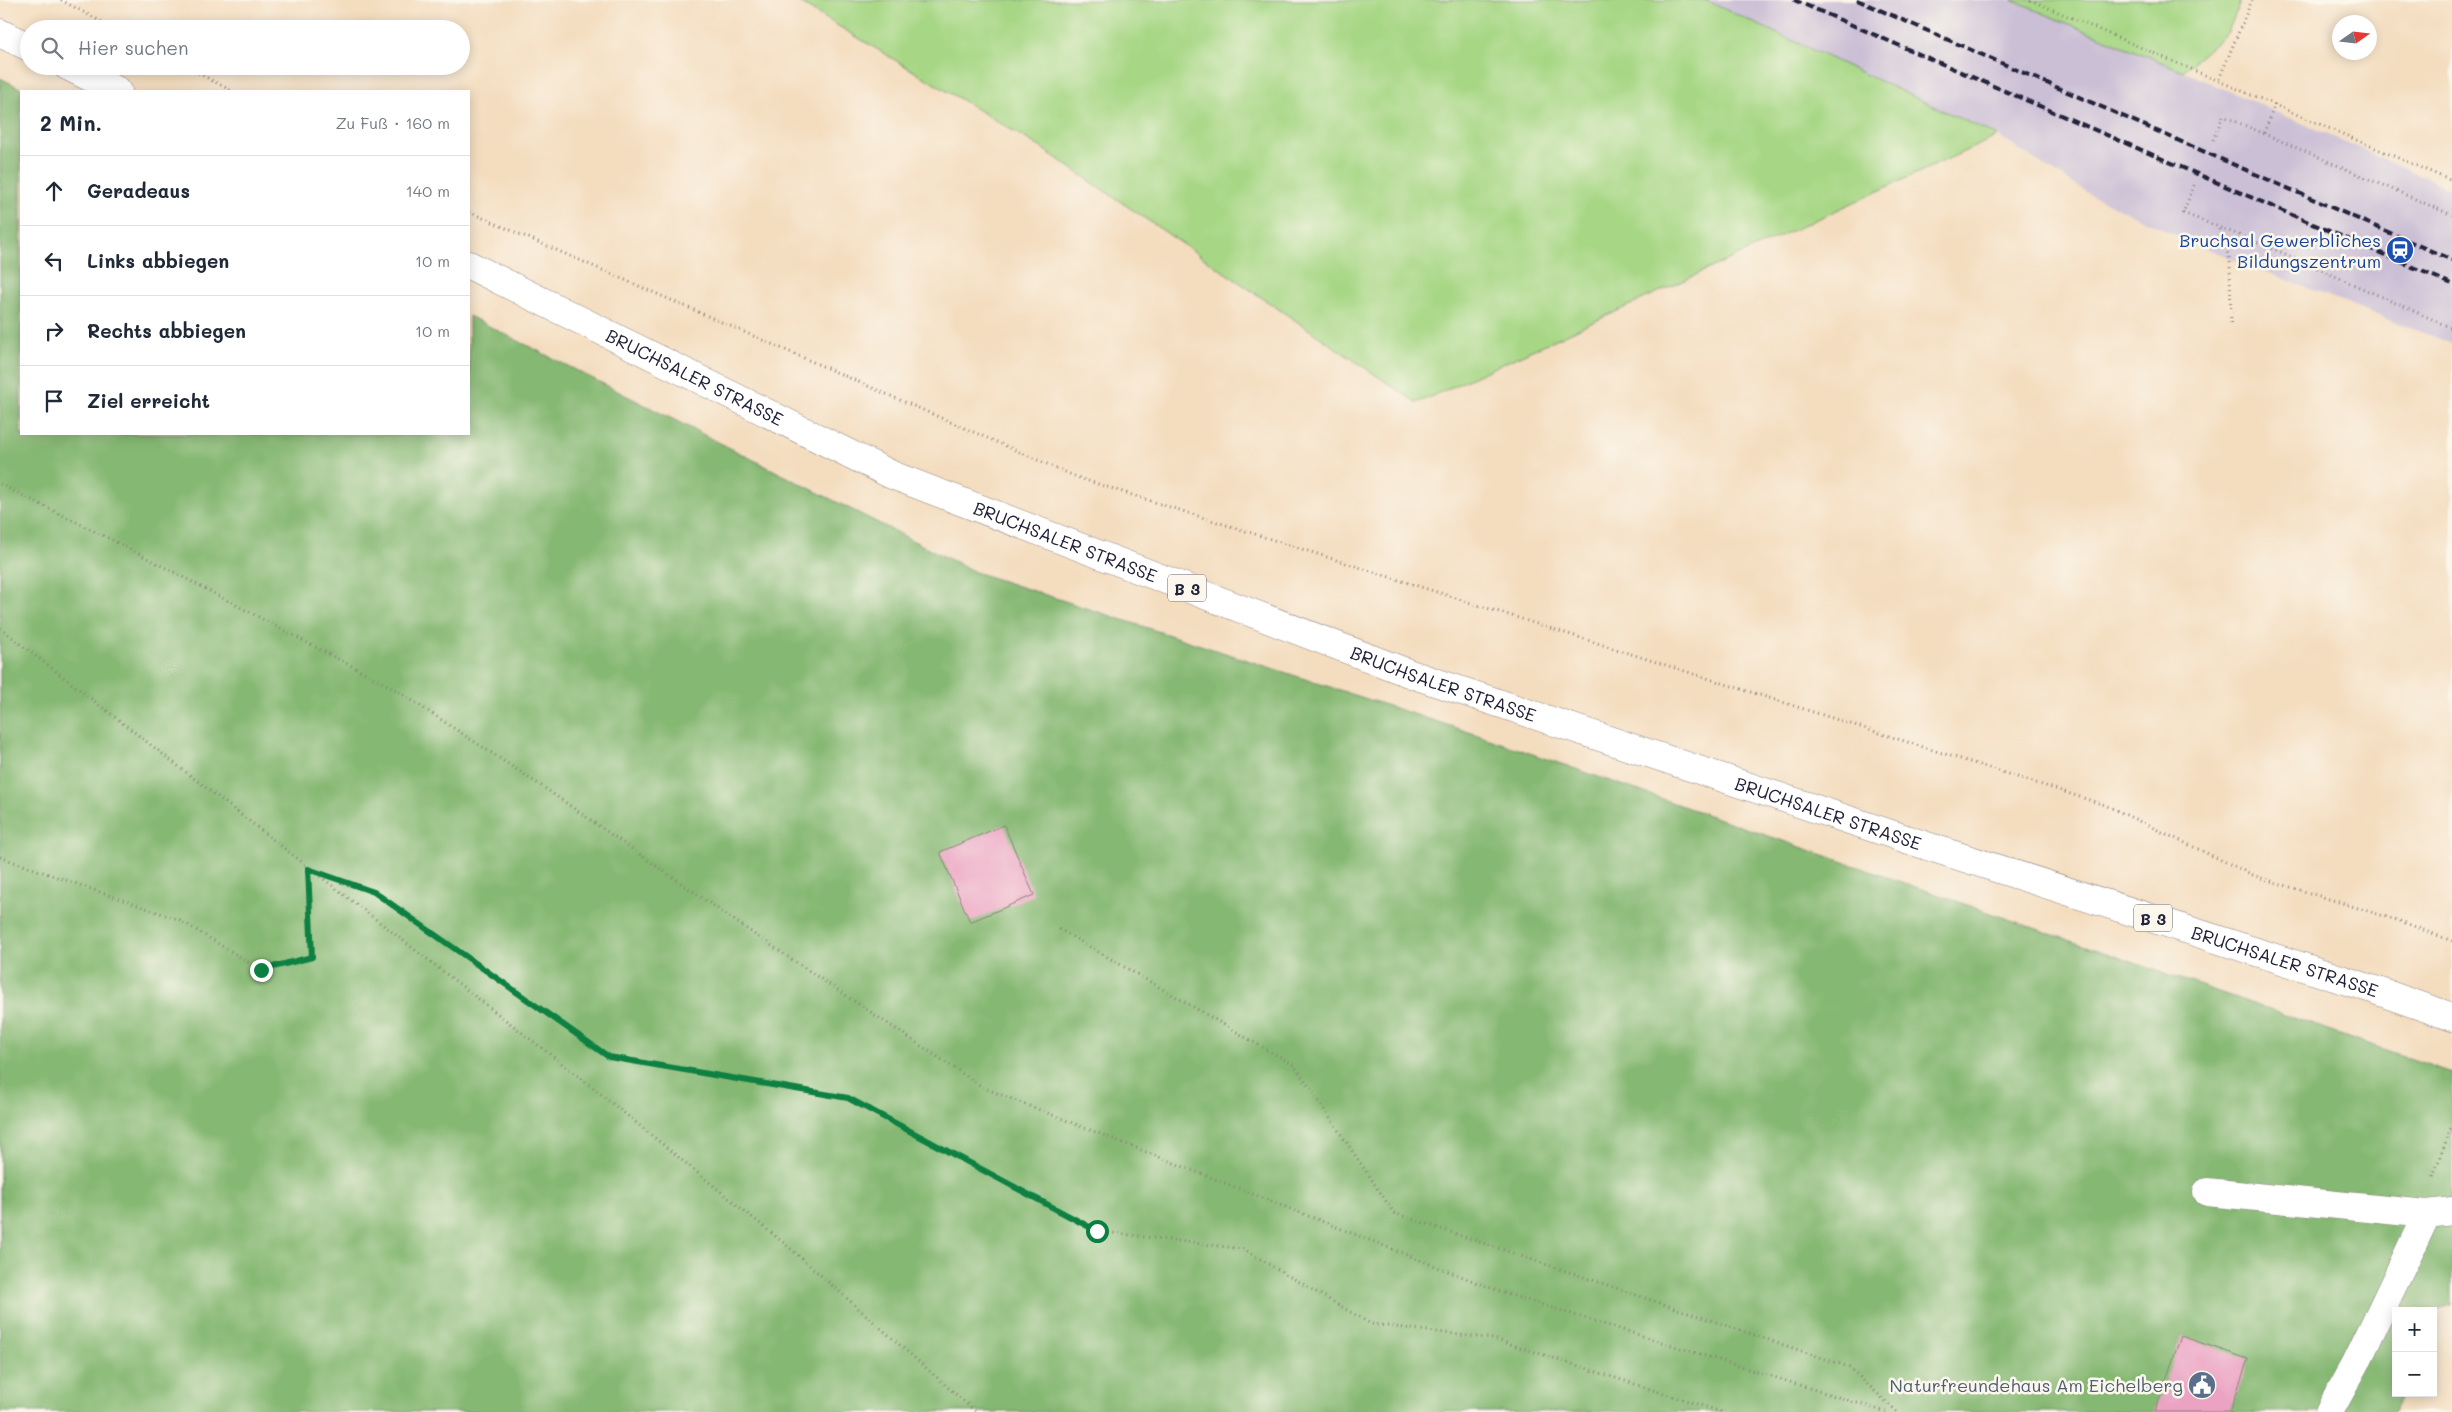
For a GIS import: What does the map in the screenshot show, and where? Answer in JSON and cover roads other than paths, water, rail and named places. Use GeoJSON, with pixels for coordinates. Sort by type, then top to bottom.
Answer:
{"type":"FeatureCollection","features":[{"type":"Feature","properties":{"kind":"main road"},"geometry":{"type":"LineString","coordinates":[[0,33],[20,43]]}},
{"type":"Feature","properties":{"kind":"main road"},"geometry":{"type":"LineString","coordinates":[[85,75],[116,90]]}},
{"type":"Feature","properties":{"kind":"main road","name":"BRUCHSALER STRASSE"},"geometry":{"type":"LineString","coordinates":[[470,265],[892,475],[1402,670],[1930,847],[2375,990],[2452,1018]]}},
{"type":"Feature","properties":{"kind":"main road"},"geometry":{"type":"LineString","coordinates":[[2206,1192],[2439,1213],[2328,1412]]}},
{"type":"Feature","properties":{"kind":"railway"},"geometry":{"type":"LineString","coordinates":[[1794,0],[2452,284]]}},
{"type":"Feature","properties":{"kind":"railway"},"geometry":{"type":"LineString","coordinates":[[1857,0],[2452,260]]}},
{"type":"Feature","properties":{"kind":"place","name":"Bruchsal Gewerbliches Bildungszentrum"},"geometry":{"type":"Point","coordinates":[2400,250]}},
{"type":"Feature","properties":{"kind":"place","name":"Naturfreundehaus Am Eichelberg"},"geometry":{"type":"Point","coordinates":[2202,1385]}}]}
